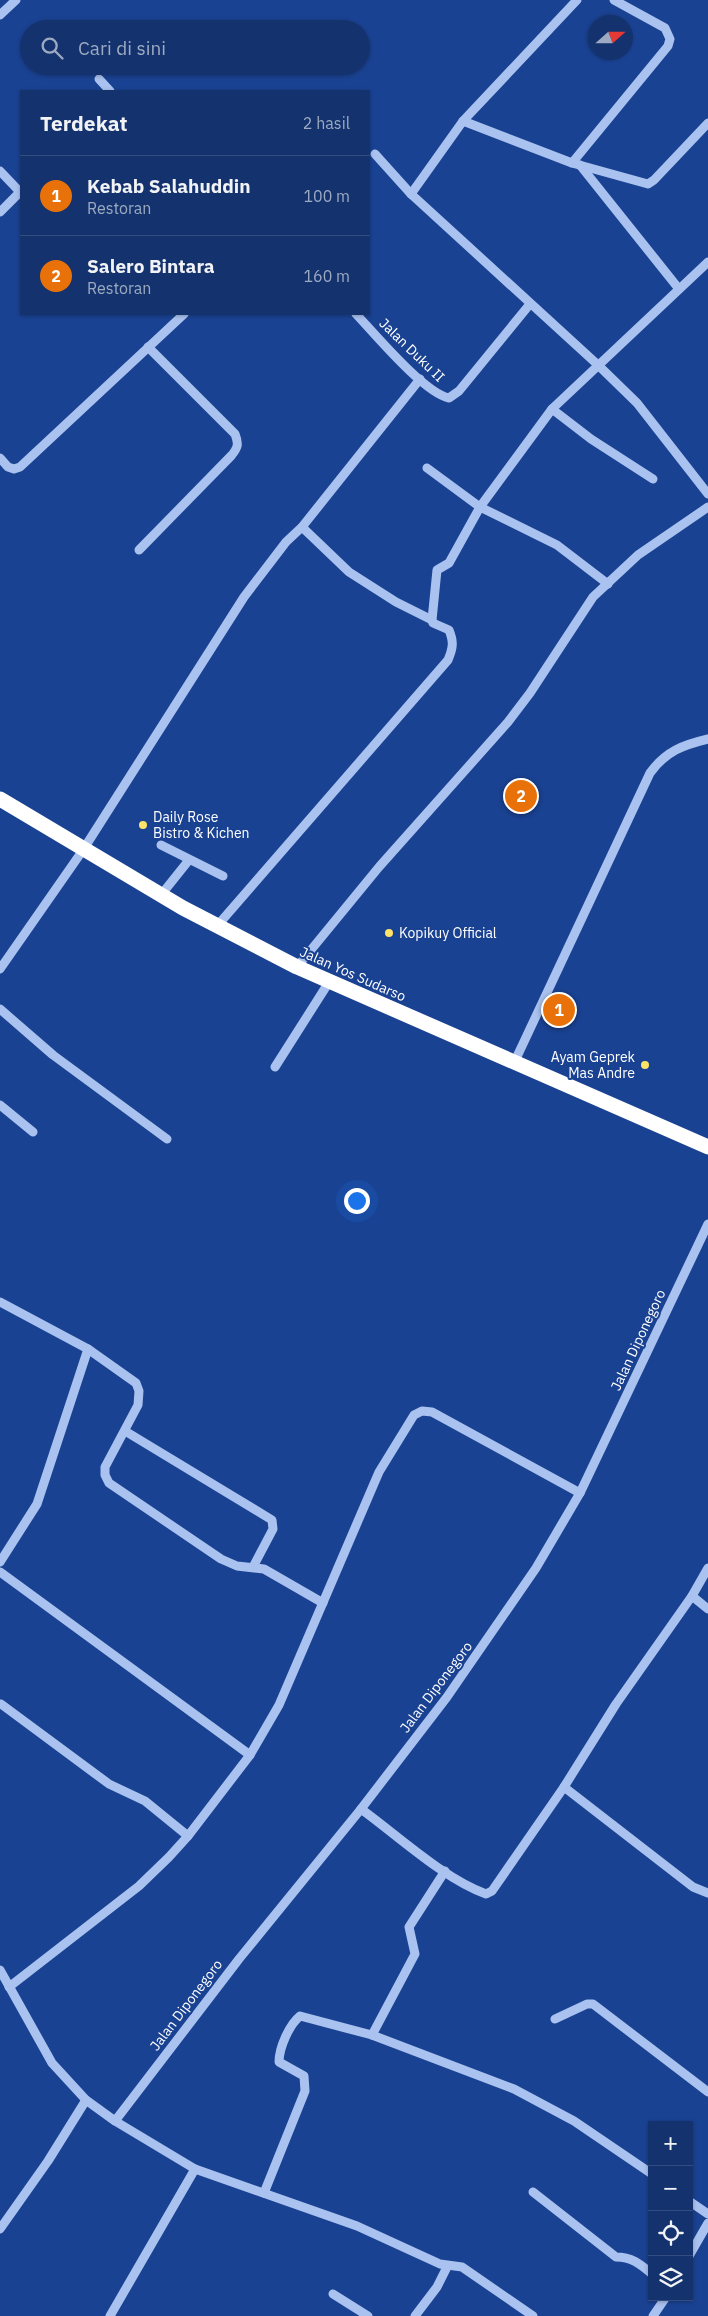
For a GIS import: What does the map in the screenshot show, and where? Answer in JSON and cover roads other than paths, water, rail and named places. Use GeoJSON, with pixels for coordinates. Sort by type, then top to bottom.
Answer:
{"type":"FeatureCollection","features":[{"type":"Feature","properties":{"kind":"highway","name":"Jalan Yos Sudarso"},"geometry":{"type":"LineString","coordinates":[[0,800],[161,895],[297,967],[708,1148]]}},
{"type":"Feature","properties":{"kind":"street"},"geometry":{"type":"LineString","coordinates":[[0,15],[16,0]]}},
{"type":"Feature","properties":{"kind":"street"},"geometry":{"type":"LineString","coordinates":[[411,194],[463,121],[577,0]]}},
{"type":"Feature","properties":{"kind":"street"},"geometry":{"type":"LineString","coordinates":[[576,164],[668,46],[670,39],[668,33],[656,23],[614,0]]}},
{"type":"Feature","properties":{"kind":"street"},"geometry":{"type":"LineString","coordinates":[[99,79],[109,90]]}},
{"type":"Feature","properties":{"kind":"street"},"geometry":{"type":"LineString","coordinates":[[463,121],[576,164],[648,184],[708,123]]}},
{"type":"Feature","properties":{"kind":"street"},"geometry":{"type":"LineString","coordinates":[[375,154],[411,194],[598,365],[650,417],[708,494]]}},
{"type":"Feature","properties":{"kind":"street"},"geometry":{"type":"LineString","coordinates":[[576,164],[679,289]]}},
{"type":"Feature","properties":{"kind":"street"},"geometry":{"type":"LineString","coordinates":[[0,171],[20,192]]}},
{"type":"Feature","properties":{"kind":"street"},"geometry":{"type":"LineString","coordinates":[[0,212],[20,194]]}},
{"type":"Feature","properties":{"kind":"street"},"geometry":{"type":"LineString","coordinates":[[432,620],[436,570],[449,563],[480,507],[552,409],[708,262]]}},
{"type":"Feature","properties":{"kind":"street","name":"Jalan Duku II"},"geometry":{"type":"LineString","coordinates":[[357,315],[420,379],[443,397],[449,398],[455,395],[530,304]]}},
{"type":"Feature","properties":{"kind":"street"},"geometry":{"type":"LineString","coordinates":[[0,458],[8,467],[14,469],[20,467],[183,315]]}},
{"type":"Feature","properties":{"kind":"street"},"geometry":{"type":"LineString","coordinates":[[139,550],[231,456],[237,448],[238,442],[235,434],[148,347]]}},
{"type":"Feature","properties":{"kind":"street"},"geometry":{"type":"LineString","coordinates":[[0,969],[83,850],[244,597],[286,542],[302,527],[420,379]]}},
{"type":"Feature","properties":{"kind":"street"},"geometry":{"type":"LineString","coordinates":[[552,409],[591,439],[654,479]]}},
{"type":"Feature","properties":{"kind":"street"},"geometry":{"type":"LineString","coordinates":[[427,468],[480,507],[557,545],[608,584]]}},
{"type":"Feature","properties":{"kind":"street"},"geometry":{"type":"LineString","coordinates":[[297,967],[380,867],[508,722],[530,693],[593,597],[638,555],[708,507]]}},
{"type":"Feature","properties":{"kind":"street"},"geometry":{"type":"LineString","coordinates":[[218,926],[448,660],[453,647],[453,638],[449,630],[396,602],[349,572],[302,527]]}},
{"type":"Feature","properties":{"kind":"street"},"geometry":{"type":"LineString","coordinates":[[514,1063],[650,773],[670,751],[687,744],[708,739]]}},
{"type":"Feature","properties":{"kind":"street"},"geometry":{"type":"LineString","coordinates":[[161,845],[223,876]]}},
{"type":"Feature","properties":{"kind":"street"},"geometry":{"type":"LineString","coordinates":[[161,895],[189,860]]}},
{"type":"Feature","properties":{"kind":"street"},"geometry":{"type":"LineString","coordinates":[[275,1067],[329,982]]}},
{"type":"Feature","properties":{"kind":"street"},"geometry":{"type":"LineString","coordinates":[[0,1009],[53,1055],[167,1139]]}},
{"type":"Feature","properties":{"kind":"street"},"geometry":{"type":"LineString","coordinates":[[0,1105],[33,1132]]}},
{"type":"Feature","properties":{"kind":"street","name":"Jalan Diponegoro"},"geometry":{"type":"LineString","coordinates":[[115,2121],[239,1959],[361,1809],[447,1697],[536,1568],[580,1493],[708,1224]]}},
{"type":"Feature","properties":{"kind":"street"},"geometry":{"type":"LineString","coordinates":[[0,1302],[88,1349],[130,1378],[139,1391],[138,1405],[106,1467],[105,1475],[110,1483],[221,1559],[237,1566],[253,1567],[272,1573],[323,1603]]}},
{"type":"Feature","properties":{"kind":"street"},"geometry":{"type":"LineString","coordinates":[[0,1562],[37,1504],[88,1349]]}},
{"type":"Feature","properties":{"kind":"street"},"geometry":{"type":"LineString","coordinates":[[9,1986],[139,1886],[188,1836],[250,1755],[279,1705],[379,1472],[414,1415],[422,1411],[432,1412],[580,1493]]}},
{"type":"Feature","properties":{"kind":"street"},"geometry":{"type":"LineString","coordinates":[[124,1431],[272,1520],[274,1529],[253,1567]]}},
{"type":"Feature","properties":{"kind":"street"},"geometry":{"type":"LineString","coordinates":[[361,1809],[444,1871],[478,1891],[486,1894],[492,1891],[564,1787],[616,1704],[692,1596],[708,1568]]}},
{"type":"Feature","properties":{"kind":"street"},"geometry":{"type":"LineString","coordinates":[[0,1572],[250,1755]]}},
{"type":"Feature","properties":{"kind":"street"},"geometry":{"type":"LineString","coordinates":[[692,1596],[708,1609]]}},
{"type":"Feature","properties":{"kind":"street"},"geometry":{"type":"LineString","coordinates":[[1,1704],[110,1784],[145,1801],[188,1836]]}},
{"type":"Feature","properties":{"kind":"street"},"geometry":{"type":"LineString","coordinates":[[564,1787],[693,1886],[708,1893]]}},
{"type":"Feature","properties":{"kind":"street"},"geometry":{"type":"LineString","coordinates":[[372,2035],[415,1954],[409,1927],[444,1871]]}},
{"type":"Feature","properties":{"kind":"street"},"geometry":{"type":"LineString","coordinates":[[0,1970],[52,2063],[86,2100],[115,2121],[195,2169],[357,2226],[447,2267],[462,2268],[473,2273],[522,2310],[533,2316]]}},
{"type":"Feature","properties":{"kind":"street"},"geometry":{"type":"LineString","coordinates":[[555,2019],[587,2004],[593,2004],[708,2092]]}},
{"type":"Feature","properties":{"kind":"street"},"geometry":{"type":"LineString","coordinates":[[264,2193],[305,2091],[304,2076],[278,2062],[280,2052],[295,2020],[300,2016],[346,2030],[372,2035],[514,2089],[574,2121],[648,2171]]}},
{"type":"Feature","properties":{"kind":"street"},"geometry":{"type":"LineString","coordinates":[[0,2229],[48,2161],[86,2100]]}},
{"type":"Feature","properties":{"kind":"street"},"geometry":{"type":"LineString","coordinates":[[110,2316],[195,2169]]}},
{"type":"Feature","properties":{"kind":"street"},"geometry":{"type":"LineString","coordinates":[[533,2192],[616,2257],[627,2257],[648,2271]]}},
{"type":"Feature","properties":{"kind":"street"},"geometry":{"type":"LineString","coordinates":[[693,2204],[708,2214]]}},
{"type":"Feature","properties":{"kind":"street"},"geometry":{"type":"LineString","coordinates":[[693,2249],[708,2223]]}},
{"type":"Feature","properties":{"kind":"street"},"geometry":{"type":"LineString","coordinates":[[415,2316],[437,2287],[447,2267]]}},
{"type":"Feature","properties":{"kind":"street"},"geometry":{"type":"LineString","coordinates":[[333,2294],[368,2316]]}},
{"type":"Feature","properties":{"kind":"street"},"geometry":{"type":"LineString","coordinates":[[653,2316],[663,2301]]}},
{"type":"Feature","properties":{"kind":"place","name":"Salero Bintara"},"geometry":{"type":"Point","coordinates":[521,796]}},
{"type":"Feature","properties":{"kind":"place","name":"Daily Rose Bistro & Kichen"},"geometry":{"type":"Point","coordinates":[143,825]}},
{"type":"Feature","properties":{"kind":"place","name":"Kopikuy Official"},"geometry":{"type":"Point","coordinates":[389,933]}},
{"type":"Feature","properties":{"kind":"place","name":"Kebab Salahuddin"},"geometry":{"type":"Point","coordinates":[559,1010]}},
{"type":"Feature","properties":{"kind":"place","name":"Ayam Geprek Mas Andre"},"geometry":{"type":"Point","coordinates":[645,1065]}}]}
